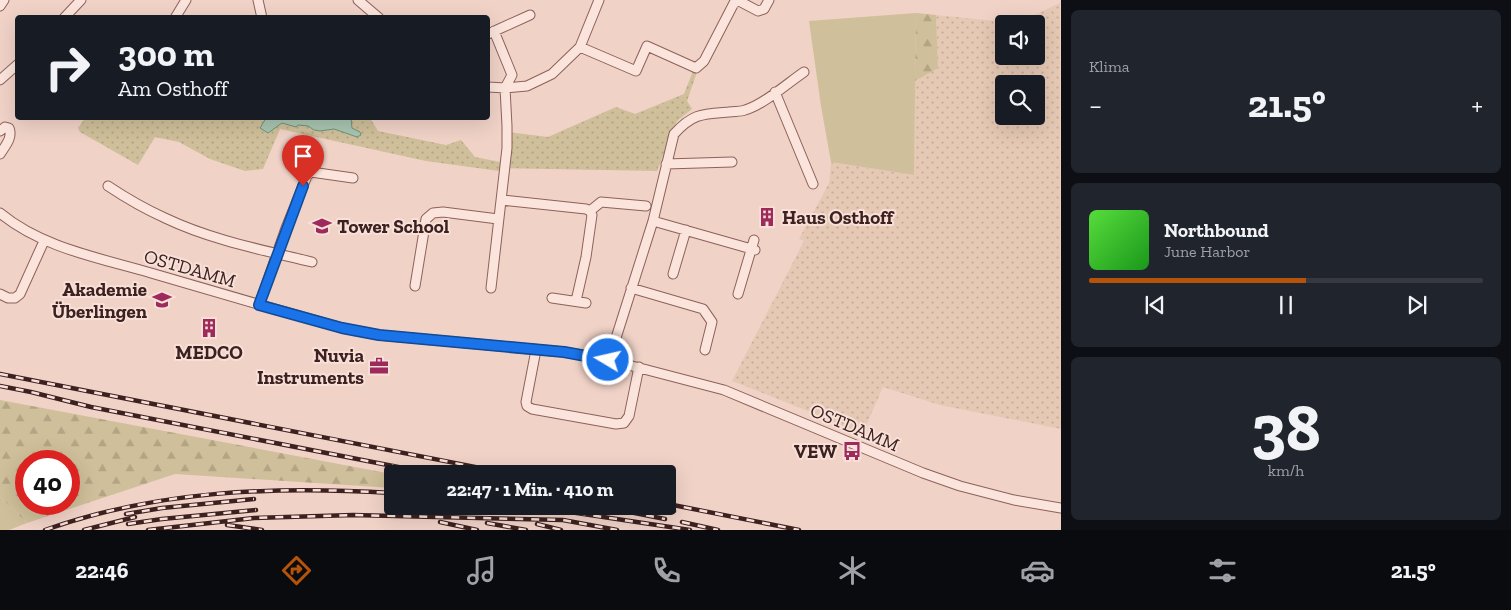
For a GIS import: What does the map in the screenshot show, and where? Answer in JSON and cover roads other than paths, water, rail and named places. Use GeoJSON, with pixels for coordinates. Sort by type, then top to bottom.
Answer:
{"type":"FeatureCollection","features":[{"type":"Feature","properties":{"kind":"street"},"geometry":{"type":"LineString","coordinates":[[0,6],[4,0]]}},
{"type":"Feature","properties":{"kind":"street"},"geometry":{"type":"LineString","coordinates":[[67,15],[81,0]]}},
{"type":"Feature","properties":{"kind":"street"},"geometry":{"type":"LineString","coordinates":[[177,15],[186,0]]}},
{"type":"Feature","properties":{"kind":"street"},"geometry":{"type":"LineString","coordinates":[[258,0],[261,15]]}},
{"type":"Feature","properties":{"kind":"street"},"geometry":{"type":"LineString","coordinates":[[358,0],[376,15]]}},
{"type":"Feature","properties":{"kind":"street"},"geometry":{"type":"LineString","coordinates":[[490,87],[527,86],[552,74],[580,47],[599,0]]}},
{"type":"Feature","properties":{"kind":"street"},"geometry":{"type":"LineString","coordinates":[[580,47],[636,71],[647,46],[696,68],[704,61],[734,3],[738,1],[758,11],[764,9],[769,0]]}},
{"type":"Feature","properties":{"kind":"street"},"geometry":{"type":"LineString","coordinates":[[491,288],[498,219],[502,200],[507,126],[505,88],[512,75],[491,33],[530,16]]}},
{"type":"Feature","properties":{"kind":"street"},"geometry":{"type":"LineString","coordinates":[[0,80],[15,67]]}},
{"type":"Feature","properties":{"kind":"street"},"geometry":{"type":"LineString","coordinates":[[608,360],[653,221],[674,134],[681,126],[695,116],[744,111],[804,72]]}},
{"type":"Feature","properties":{"kind":"street"},"geometry":{"type":"LineString","coordinates":[[775,92],[813,184]]}},
{"type":"Feature","properties":{"kind":"street"},"geometry":{"type":"LineString","coordinates":[[0,131],[5,127],[8,128],[10,133],[10,138],[2,151]]}},
{"type":"Feature","properties":{"kind":"street"},"geometry":{"type":"LineString","coordinates":[[0,136],[2,151]]}},
{"type":"Feature","properties":{"kind":"street"},"geometry":{"type":"LineString","coordinates":[[666,164],[732,162]]}},
{"type":"Feature","properties":{"kind":"street"},"geometry":{"type":"LineString","coordinates":[[259,305],[307,176],[311,172],[353,178]]}},
{"type":"Feature","properties":{"kind":"street"},"geometry":{"type":"LineString","coordinates":[[108,186],[135,204],[174,222],[230,241],[312,262]]}},
{"type":"Feature","properties":{"kind":"street"},"geometry":{"type":"LineString","coordinates":[[502,200],[590,211]]}},
{"type":"Feature","properties":{"kind":"street"},"geometry":{"type":"LineString","coordinates":[[590,211],[601,202],[646,206]]}},
{"type":"Feature","properties":{"kind":"street"},"geometry":{"type":"LineString","coordinates":[[576,302],[586,257],[592,215],[590,211]]}},
{"type":"Feature","properties":{"kind":"street"},"geometry":{"type":"LineString","coordinates":[[415,286],[426,219],[433,213],[443,212],[498,219]]}},
{"type":"Feature","properties":{"kind":"street","name":"OSTDAMM"},"geometry":{"type":"LineString","coordinates":[[0,213],[23,230],[44,240],[342,328],[379,335],[536,350],[608,360],[724,390],[923,473],[960,486],[1014,500],[1061,508]]}},
{"type":"Feature","properties":{"kind":"street"},"geometry":{"type":"LineString","coordinates":[[653,221],[754,247],[738,294]]}},
{"type":"Feature","properties":{"kind":"street"},"geometry":{"type":"LineString","coordinates":[[673,274],[686,230]]}},
{"type":"Feature","properties":{"kind":"street"},"geometry":{"type":"LineString","coordinates":[[0,294],[8,298],[14,298],[20,294],[44,240]]}},
{"type":"Feature","properties":{"kind":"street"},"geometry":{"type":"LineString","coordinates":[[631,288],[703,309],[712,322],[706,350]]}},
{"type":"Feature","properties":{"kind":"street"},"geometry":{"type":"LineString","coordinates":[[552,298],[586,303]]}},
{"type":"Feature","properties":{"kind":"street"},"geometry":{"type":"LineString","coordinates":[[536,350],[526,402],[527,406],[532,409],[616,424],[624,423],[630,416],[639,367]]}},
{"type":"Feature","properties":{"kind":"railway"},"geometry":{"type":"LineString","coordinates":[[0,374],[465,465]]}},
{"type":"Feature","properties":{"kind":"railway"},"geometry":{"type":"LineString","coordinates":[[0,386],[91,407],[388,465]]}},
{"type":"Feature","properties":{"kind":"railway"},"geometry":{"type":"LineString","coordinates":[[45,530],[130,506],[217,494],[304,490],[384,493]]}},
{"type":"Feature","properties":{"kind":"railway"},"geometry":{"type":"LineString","coordinates":[[126,514],[162,508],[254,499]]}},
{"type":"Feature","properties":{"kind":"railway"},"geometry":{"type":"LineString","coordinates":[[676,506],[799,530]]}},
{"type":"Feature","properties":{"kind":"railway"},"geometry":{"type":"LineString","coordinates":[[128,524],[256,510]]}},
{"type":"Feature","properties":{"kind":"railway"},"geometry":{"type":"LineString","coordinates":[[148,530],[254,518],[353,515],[563,520],[617,530]]}},
{"type":"Feature","properties":{"kind":"railway"},"geometry":{"type":"LineString","coordinates":[[590,515],[690,530]]}},
{"type":"Feature","properties":{"kind":"railway"},"geometry":{"type":"LineString","coordinates":[[645,515],[665,519]]}},
{"type":"Feature","properties":{"kind":"railway"},"geometry":{"type":"LineString","coordinates":[[84,530],[135,517]]}},
{"type":"Feature","properties":{"kind":"railway"},"geometry":{"type":"LineString","coordinates":[[440,522],[477,530]]}},
{"type":"Feature","properties":{"kind":"railway"},"geometry":{"type":"LineString","coordinates":[[682,522],[718,530]]}},
{"type":"Feature","properties":{"kind":"railway"},"geometry":{"type":"LineString","coordinates":[[487,523],[526,530]]}},
{"type":"Feature","properties":{"kind":"railway"},"geometry":{"type":"LineString","coordinates":[[537,524],[561,530]]}},
{"type":"Feature","properties":{"kind":"railway"},"geometry":{"type":"LineString","coordinates":[[227,525],[262,530]]}},
{"type":"Feature","properties":{"kind":"place","name":"Haus Osthoff"},"geometry":{"type":"Point","coordinates":[767,217]}},
{"type":"Feature","properties":{"kind":"place","name":"Tower School"},"geometry":{"type":"Point","coordinates":[322,226]}},
{"type":"Feature","properties":{"kind":"place","name":"Akademie Überlingen"},"geometry":{"type":"Point","coordinates":[162,300]}},
{"type":"Feature","properties":{"kind":"place","name":"MEDCO"},"geometry":{"type":"Point","coordinates":[209,328]}},
{"type":"Feature","properties":{"kind":"place","name":"Nuvia Instruments"},"geometry":{"type":"Point","coordinates":[379,366]}},
{"type":"Feature","properties":{"kind":"place","name":"VEW"},"geometry":{"type":"Point","coordinates":[852,451]}}]}
